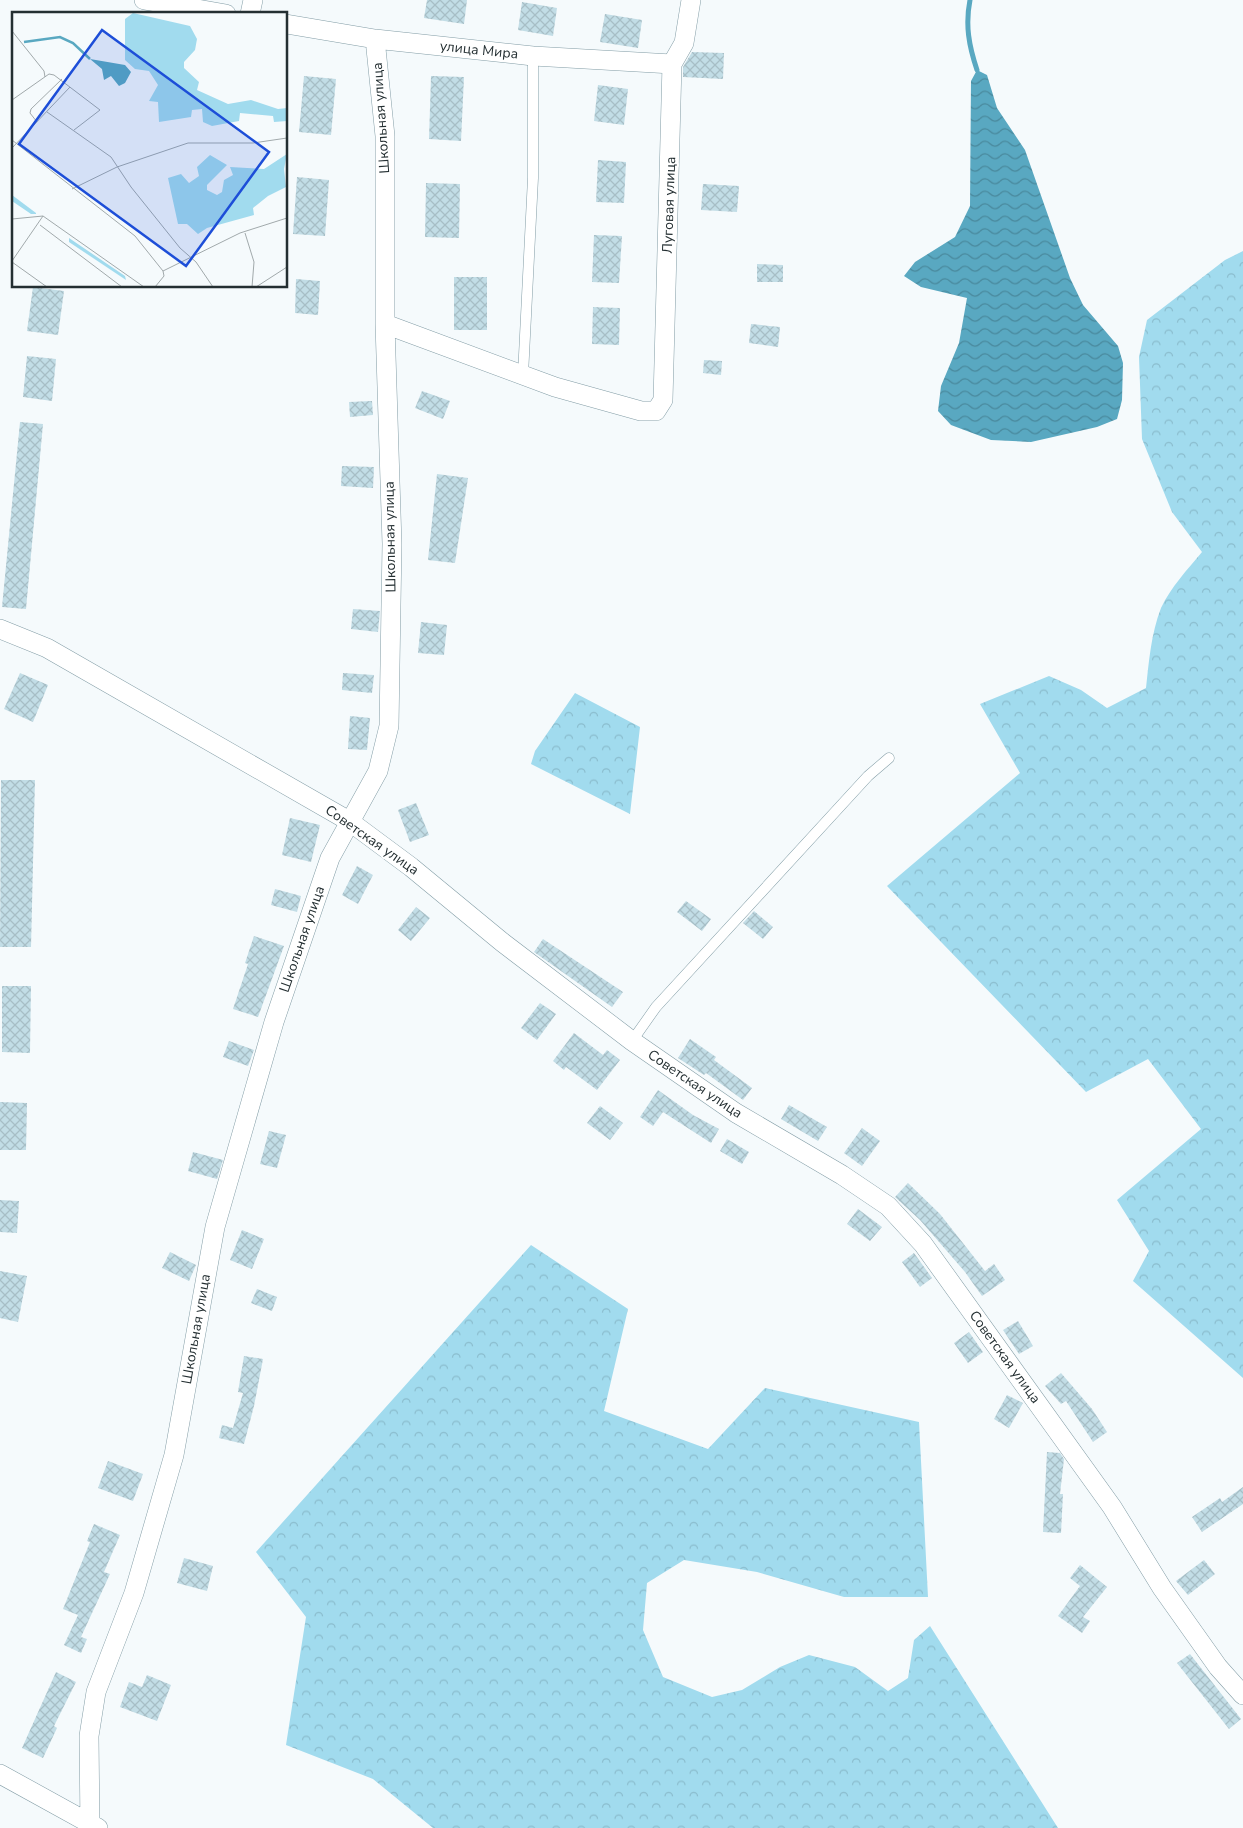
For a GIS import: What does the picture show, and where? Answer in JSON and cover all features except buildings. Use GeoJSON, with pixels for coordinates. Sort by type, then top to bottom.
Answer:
{"type":"FeatureCollection","features":[{"type":"Feature","properties":{"kind":"street"},"geometry":{"type":"LineString","coordinates":[[144,0],[214,12]]}},
{"type":"Feature","properties":{"kind":"street","name":"Луговая улица"},"geometry":{"type":"LineString","coordinates":[[523,375],[555,387],[641,411],[656,411],[663,400],[672,64],[684,43],[691,0]]}},
{"type":"Feature","properties":{"kind":"street","name":"улица Мира"},"geometry":{"type":"LineString","coordinates":[[288,24],[375,39],[534,56],[672,64]]}},
{"type":"Feature","properties":{"kind":"street","name":"Школьная улица"},"geometry":{"type":"LineString","coordinates":[[93,1827],[89,1736],[96,1692],[134,1593],[174,1456],[215,1227],[274,1022],[330,858],[378,771],[389,726],[392,544],[385,324],[385,136],[375,39]]}},
{"type":"Feature","properties":{"kind":"street"},"geometry":{"type":"LineString","coordinates":[[385,324],[523,375]]}},
{"type":"Feature","properties":{"kind":"street","name":"Советская улица"},"geometry":{"type":"LineString","coordinates":[[0,629],[47,648],[349,821],[411,867],[502,942],[632,1041],[736,1113],[842,1175],[888,1206],[923,1244],[1112,1507],[1162,1588],[1218,1666],[1243,1695]]}},
{"type":"Feature","properties":{"kind":"street"},"geometry":{"type":"LineString","coordinates":[[0,1774],[93,1827]]}},
{"type":"Feature","properties":{"kind":"lane"},"geometry":{"type":"LineString","coordinates":[[523,375],[533,178],[534,56]]}},
{"type":"Feature","properties":{"kind":"lane"},"geometry":{"type":"LineString","coordinates":[[632,1041],[656,1006],[868,776],[889,758]]}},
{"type":"Feature","properties":{"kind":"green space"},"geometry":{"type":"Polygon","coordinates":[[[1243,251],[1243,1378],[1133,1281],[1149,1251],[1117,1200],[1201,1129],[1148,1059],[1086,1092],[887,886],[1020,773],[980,704],[1049,676],[1081,690],[1107,708],[1146,688],[1149,658],[1161,608],[1174,586],[1202,552],[1172,512],[1142,439],[1139,357],[1147,320],[1225,260],[1243,251]]]}},
{"type":"Feature","properties":{"kind":"green space"},"geometry":{"type":"Polygon","coordinates":[[[575,693],[640,727],[630,814],[531,764],[535,751],[575,693]]]}},
{"type":"Feature","properties":{"kind":"green space"},"geometry":{"type":"Polygon","coordinates":[[[531,1245],[628,1309],[604,1411],[708,1449],[765,1388],[919,1422],[928,1597],[844,1597],[757,1572],[684,1560],[647,1583],[643,1630],[663,1677],[712,1697],[742,1690],[780,1667],[809,1655],[855,1667],[888,1691],[908,1678],[914,1640],[930,1626],[1058,1828],[433,1828],[373,1779],[286,1745],[306,1617],[256,1552],[531,1245]]]}},
{"type":"Feature","properties":{"kind":"water"},"geometry":{"type":"Polygon","coordinates":[[[977,70],[987,75],[997,108],[1025,150],[1070,278],[1083,305],[1118,346],[1123,363],[1122,400],[1117,419],[1097,427],[1031,442],[991,440],[951,425],[938,411],[941,386],[959,343],[967,298],[921,287],[904,276],[915,262],[955,237],[970,206],[971,81],[977,70]]]}},
{"type":"Feature","properties":{"kind":"waterway"},"geometry":{"type":"LineString","coordinates":[[970,0],[969,35],[977,70]]}}]}
